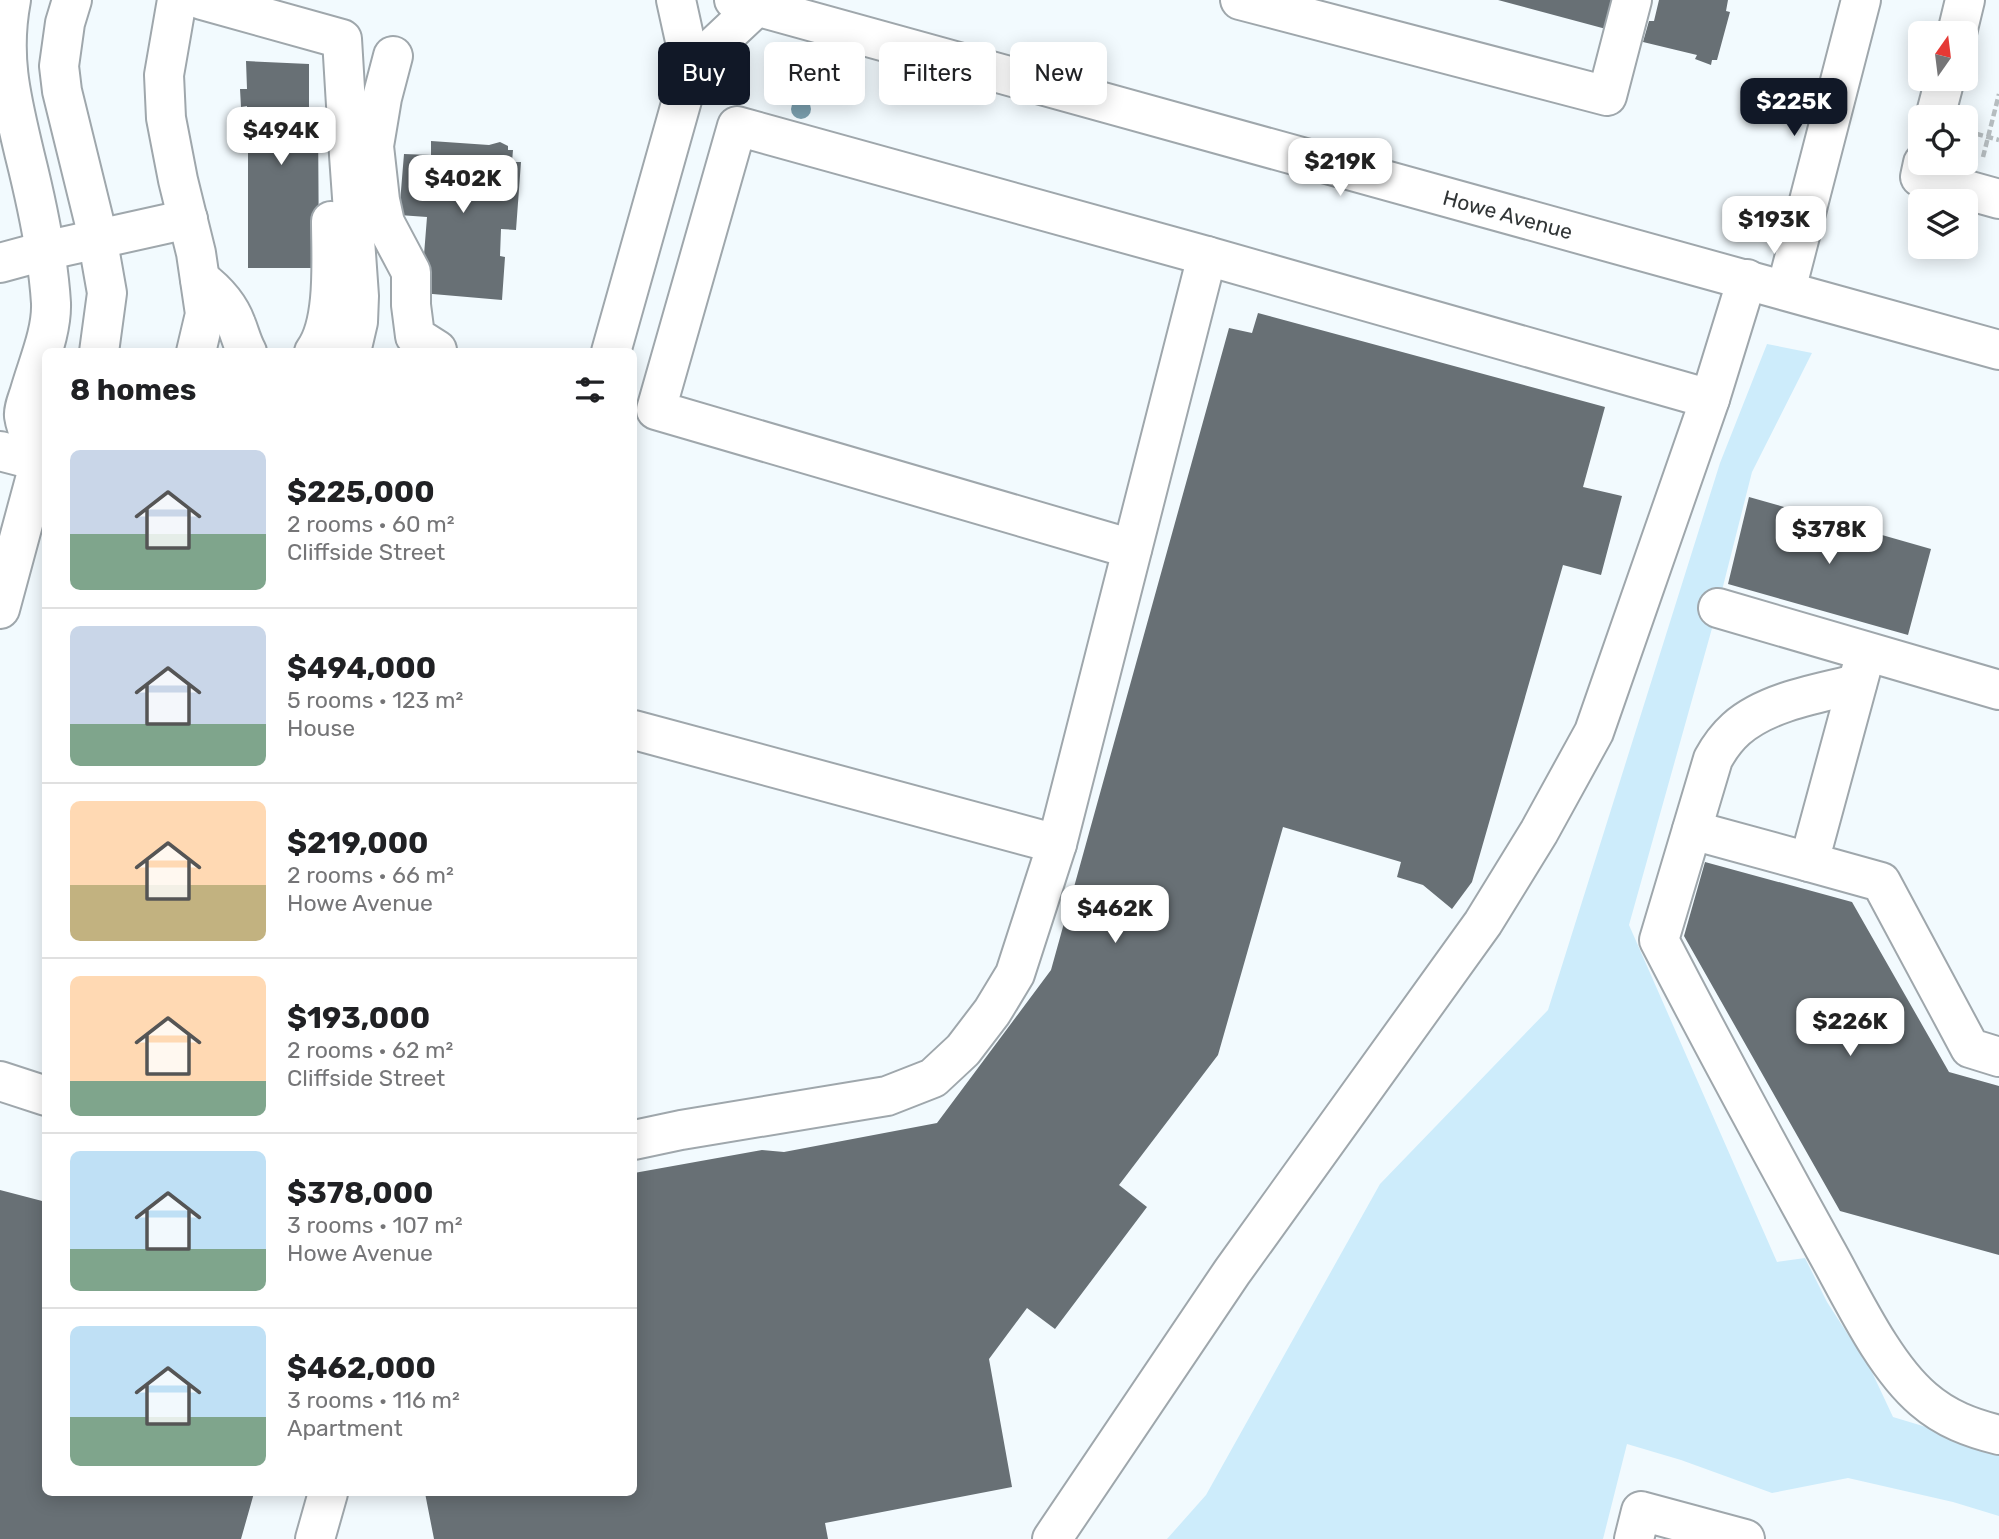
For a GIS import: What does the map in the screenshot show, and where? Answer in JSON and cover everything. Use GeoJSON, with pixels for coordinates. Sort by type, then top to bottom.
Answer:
{"type":"FeatureCollection","features":[{"type":"Feature","properties":{"kind":"street"},"geometry":{"type":"LineString","coordinates":[[11,0],[4,42],[9,94],[26,159],[44,251],[51,306],[42,348]]}},
{"type":"Feature","properties":{"kind":"street"},"geometry":{"type":"LineString","coordinates":[[72,0],[65,23],[59,66],[62,91],[107,293],[100,348]]}},
{"type":"Feature","properties":{"kind":"street"},"geometry":{"type":"LineString","coordinates":[[177,0],[164,75],[166,118],[178,180],[197,253],[205,314],[197,348]]}},
{"type":"Feature","properties":{"kind":"street"},"geometry":{"type":"LineString","coordinates":[[202,0],[342,39],[359,296],[358,322],[328,348]]}},
{"type":"Feature","properties":{"kind":"street"},"geometry":{"type":"LineString","coordinates":[[676,0],[685,42]]}},
{"type":"Feature","properties":{"kind":"street"},"geometry":{"type":"LineString","coordinates":[[1240,0],[1346,14],[1607,96],[1632,0]]}},
{"type":"Feature","properties":{"kind":"street"},"geometry":{"type":"LineString","coordinates":[[1786,290],[1861,0]]}},
{"type":"Feature","properties":{"kind":"street"},"geometry":{"type":"LineString","coordinates":[[1960,21],[1965,0]]}},
{"type":"Feature","properties":{"kind":"street"},"geometry":{"type":"LineString","coordinates":[[713,42],[745,3]]}},
{"type":"Feature","properties":{"kind":"street","name":"Howe Avenue"},"geometry":{"type":"LineString","coordinates":[[745,3],[1999,350]]}},
{"type":"Feature","properties":{"kind":"street"},"geometry":{"type":"LineString","coordinates":[[393,56],[382,97],[374,146],[380,200],[385,223],[411,272],[415,336],[434,348]]}},
{"type":"Feature","properties":{"kind":"street"},"geometry":{"type":"LineString","coordinates":[[612,348],[681,105]]}},
{"type":"Feature","properties":{"kind":"street"},"geometry":{"type":"LineString","coordinates":[[1132,549],[645,407],[737,126],[1710,399]]}},
{"type":"Feature","properties":{"kind":"street"},"geometry":{"type":"LineString","coordinates":[[1920,175],[1989,184]]}},
{"type":"Feature","properties":{"kind":"street"},"geometry":{"type":"LineString","coordinates":[[0,263],[188,219]]}},
{"type":"Feature","properties":{"kind":"street"},"geometry":{"type":"LineString","coordinates":[[637,1139],[887,1096],[933,1078],[963,1050],[992,1012],[1015,974],[1057,844],[1207,256]]}},
{"type":"Feature","properties":{"kind":"street"},"geometry":{"type":"LineString","coordinates":[[200,278],[214,289],[226,304],[236,322],[242,348]]}},
{"type":"Feature","properties":{"kind":"street"},"geometry":{"type":"LineString","coordinates":[[1052,1539],[1232,1272],[1483,923],[1539,832],[1594,732],[1710,399],[1747,279]]}},
{"type":"Feature","properties":{"kind":"street"},"geometry":{"type":"LineString","coordinates":[[42,349],[23,414],[42,457]]}},
{"type":"Feature","properties":{"kind":"street"},"geometry":{"type":"LineString","coordinates":[[0,450],[42,460]]}},
{"type":"Feature","properties":{"kind":"street"},"geometry":{"type":"LineString","coordinates":[[0,610],[42,468]]}},
{"type":"Feature","properties":{"kind":"street"},"geometry":{"type":"LineString","coordinates":[[1718,608],[1862,668],[1999,690]]}},
{"type":"Feature","properties":{"kind":"street"},"geometry":{"type":"LineString","coordinates":[[1862,668],[1814,694],[1765,711],[1737,727],[1722,744],[1713,759],[1659,940],[1739,1094],[1870,1329],[1896,1368],[1921,1398],[1946,1417],[1999,1435]]}},
{"type":"Feature","properties":{"kind":"street"},"geometry":{"type":"LineString","coordinates":[[1809,862],[1862,668]]}},
{"type":"Feature","properties":{"kind":"street"},"geometry":{"type":"LineString","coordinates":[[637,731],[1057,844]]}},
{"type":"Feature","properties":{"kind":"street"},"geometry":{"type":"LineString","coordinates":[[1692,830],[1881,881],[1970,1048],[1999,1056]]}},
{"type":"Feature","properties":{"kind":"street"},"geometry":{"type":"LineString","coordinates":[[0,1081],[42,1095]]}},
{"type":"Feature","properties":{"kind":"street"},"geometry":{"type":"LineString","coordinates":[[315,1539],[327,1496]]}},
{"type":"Feature","properties":{"kind":"street"},"geometry":{"type":"LineString","coordinates":[[1634,1539],[1641,1511],[1745,1539]]}},
{"type":"Feature","properties":{"kind":"path"},"geometry":{"type":"LineString","coordinates":[[1989,184],[1988,137],[1999,94]]}},
{"type":"Feature","properties":{"kind":"path"},"geometry":{"type":"LineString","coordinates":[[1978,134],[1999,139]]}},
{"type":"Feature","properties":{"kind":"shaded area"},"geometry":{"type":"Polygon","coordinates":[[[1767,344],[1812,353],[1752,472],[1716,614],[1629,925],[1777,1262],[1805,1258],[1827,1302],[1871,1370],[1893,1417],[1999,1449],[1999,1516],[1953,1502],[1848,1478],[1772,1493],[1681,1460],[1627,1444],[1603,1539],[1167,1539],[1206,1495],[1380,1184],[1548,1010],[1720,463],[1767,344]]]}},
{"type":"Feature","properties":{"kind":"building"},"geometry":{"type":"Polygon","coordinates":[[[1498,0],[1613,0],[1606,29],[1498,0]]]}},
{"type":"Feature","properties":{"kind":"building"},"geometry":{"type":"Polygon","coordinates":[[[1659,0],[1728,0],[1726,11],[1730,12],[1717,60],[1712,60],[1711,65],[1695,59],[1697,55],[1643,42],[1649,21],[1654,21],[1659,0]]]}},
{"type":"Feature","properties":{"kind":"building"},"geometry":{"type":"Polygon","coordinates":[[[246,61],[309,64],[309,114],[318,114],[319,268],[248,268],[248,133],[241,134],[241,121],[247,120],[247,106],[241,107],[240,89],[247,89],[246,61]]]}},
{"type":"Feature","properties":{"kind":"building"},"geometry":{"type":"Polygon","coordinates":[[[431,141],[489,145],[500,142],[508,146],[508,150],[513,150],[512,162],[521,162],[516,230],[501,229],[500,256],[505,257],[502,300],[421,293],[427,217],[399,215],[404,154],[431,155],[431,141]]]}},
{"type":"Feature","properties":{"kind":"building"},"geometry":{"type":"Polygon","coordinates":[[[1258,313],[1605,407],[1583,487],[1622,496],[1601,575],[1563,565],[1472,882],[1452,909],[1423,885],[1397,877],[1401,862],[1283,827],[1218,1055],[1119,1185],[1147,1207],[1055,1329],[1027,1308],[989,1359],[1012,1487],[825,1523],[828,1539],[434,1539],[426,1496],[637,1496],[637,1172],[762,1150],[784,1152],[937,1123],[1051,970],[1229,328],[1252,333],[1258,313]]]}},
{"type":"Feature","properties":{"kind":"building"},"geometry":{"type":"Polygon","coordinates":[[[1749,497],[1931,549],[1908,635],[1728,584],[1749,497]]]}},
{"type":"Feature","properties":{"kind":"building"},"geometry":{"type":"Polygon","coordinates":[[[1705,862],[1852,902],[1949,1072],[1999,1086],[1999,1255],[1840,1211],[1684,936],[1705,862]]]}},
{"type":"Feature","properties":{"kind":"building"},"geometry":{"type":"Polygon","coordinates":[[[0,1190],[42,1201],[42,1496],[253,1496],[241,1539],[0,1539],[0,1190]]]}}]}
